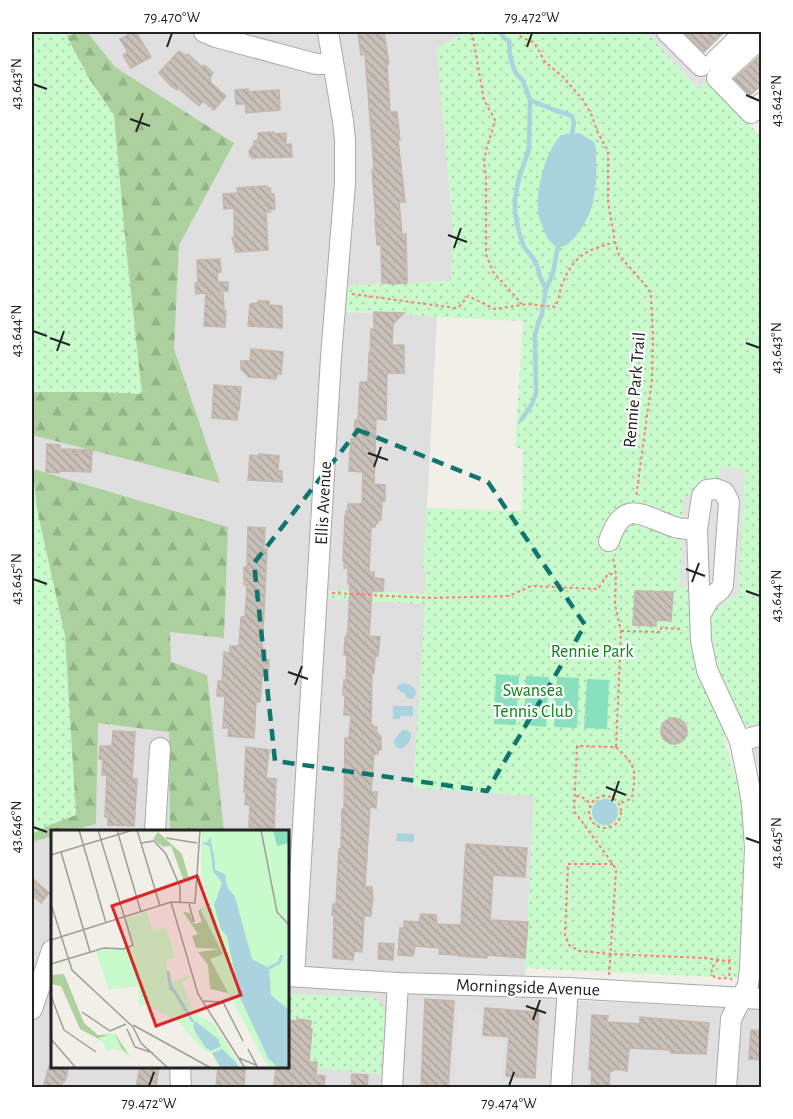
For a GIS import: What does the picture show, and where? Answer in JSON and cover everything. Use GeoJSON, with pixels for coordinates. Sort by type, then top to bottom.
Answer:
{"type":"FeatureCollection","features":[{"type":"Feature","properties":{"kind":"street"},"geometry":{"type":"LineString","coordinates":[[204,32],[317,64],[333,64]]}},
{"type":"Feature","properties":{"kind":"street","name":"Ellis Avenue"},"geometry":{"type":"LineString","coordinates":[[291,976],[345,183],[343,122],[328,32]]}},
{"type":"Feature","properties":{"kind":"street"},"geometry":{"type":"LineString","coordinates":[[668,32],[708,64],[746,32]]}},
{"type":"Feature","properties":{"kind":"street"},"geometry":{"type":"LineString","coordinates":[[762,37],[717,78],[751,113],[762,103]]}},
{"type":"Feature","properties":{"kind":"street"},"geometry":{"type":"LineString","coordinates":[[700,623],[709,599],[723,585],[729,502],[724,492],[716,489],[707,490],[702,496],[697,530],[700,623],[701,641],[707,669],[740,741],[752,804],[755,848],[750,969],[748,985],[738,991],[730,1018],[726,1088]]}},
{"type":"Feature","properties":{"kind":"street"},"geometry":{"type":"LineString","coordinates":[[609,541],[617,523],[624,515],[634,512],[679,528],[697,530]]}},
{"type":"Feature","properties":{"kind":"street"},"geometry":{"type":"LineString","coordinates":[[740,741],[762,735]]}},
{"type":"Feature","properties":{"kind":"street"},"geometry":{"type":"LineString","coordinates":[[155,830],[160,747]]}},
{"type":"Feature","properties":{"kind":"street"},"geometry":{"type":"LineString","coordinates":[[32,1009],[51,953]]}},
{"type":"Feature","properties":{"kind":"street","name":"Morningside Avenue"},"geometry":{"type":"LineString","coordinates":[[291,976],[398,983],[738,991],[762,999]]}},
{"type":"Feature","properties":{"kind":"street"},"geometry":{"type":"LineString","coordinates":[[392,1088],[398,983]]}},
{"type":"Feature","properties":{"kind":"street"},"geometry":{"type":"LineString","coordinates":[[561,1088],[568,988]]}},
{"type":"Feature","properties":{"kind":"street"},"geometry":{"type":"LineString","coordinates":[[180,1068],[181,1088]]}},
{"type":"Feature","properties":{"kind":"path"},"geometry":{"type":"LineString","coordinates":[[471,32],[484,100],[495,120],[484,163],[486,255],[493,272],[522,304]]}},
{"type":"Feature","properties":{"kind":"path","name":"Rennie Park Trail"},"geometry":{"type":"LineString","coordinates":[[515,32],[533,42],[544,61],[584,101],[592,116],[608,151],[608,201],[619,255],[647,287],[652,299],[652,379],[634,512]]}},
{"type":"Feature","properties":{"kind":"path"},"geometry":{"type":"LineString","coordinates":[[358,295],[455,308],[460,306],[468,296],[495,309],[522,304],[553,308],[557,306],[561,286],[570,267],[577,259],[593,248],[615,242]]}},
{"type":"Feature","properties":{"kind":"path"},"geometry":{"type":"LineString","coordinates":[[609,541],[616,574],[615,605],[621,631],[616,747]]}},
{"type":"Feature","properties":{"kind":"path"},"geometry":{"type":"LineString","coordinates":[[330,593],[421,598],[509,596],[531,586],[598,589],[608,574],[616,574]]}},
{"type":"Feature","properties":{"kind":"path"},"geometry":{"type":"LineString","coordinates":[[621,631],[661,632],[661,628],[700,623]]}},
{"type":"Feature","properties":{"kind":"path"},"geometry":{"type":"LineString","coordinates":[[608,981],[616,871],[574,811],[577,746],[616,747],[631,760],[634,772],[632,798],[619,804]]}},
{"type":"Feature","properties":{"kind":"path"},"geometry":{"type":"LineString","coordinates":[[576,796],[582,797],[591,804]]}},
{"type":"Feature","properties":{"kind":"path"},"geometry":{"type":"LineString","coordinates":[[604,796],[613,798],[619,804],[620,817],[612,826],[600,827],[592,820],[589,813],[591,804],[604,796]]}},
{"type":"Feature","properties":{"kind":"path"},"geometry":{"type":"LineString","coordinates":[[584,825],[592,820]]}},
{"type":"Feature","properties":{"kind":"path"},"geometry":{"type":"LineString","coordinates":[[612,864],[568,864],[565,935],[569,945],[579,951],[728,961],[729,977],[738,991]]}},
{"type":"Feature","properties":{"kind":"path"},"geometry":{"type":"LineString","coordinates":[[717,960],[711,969],[714,977],[722,979],[729,977]]}},
{"type":"Feature","properties":{"kind":"highlighted area"},"geometry":{"type":"Polygon","coordinates":[[[358,430],[488,482],[585,625],[487,791],[275,761],[254,563],[358,430]]]}},
{"type":"Feature","properties":{"kind":"shaded area"},"geometry":{"type":"Polygon","coordinates":[[[66,32],[466,32],[437,48],[453,229],[451,281],[347,286],[345,312],[437,317],[425,594],[330,590],[329,598],[425,604],[414,788],[534,795],[524,998],[751,1009],[759,979],[761,954],[761,1087],[32,1087],[32,834],[37,509],[32,463],[32,392],[66,32]]]}},
{"type":"Feature","properties":{"kind":"shaded area"},"geometry":{"type":"Polygon","coordinates":[[[646,32],[674,32],[711,72],[708,80],[698,88],[646,32]]]}},
{"type":"Feature","properties":{"kind":"shaded area"},"geometry":{"type":"Polygon","coordinates":[[[721,467],[745,470],[738,598],[726,598],[725,606],[692,604],[693,587],[680,586],[683,498],[693,495],[699,483],[705,479],[719,478],[721,467]]]}},
{"type":"Feature","properties":{"kind":"shaded area"},"geometry":{"type":"Polygon","coordinates":[[[761,724],[761,779],[747,725],[761,724]]]}},
{"type":"Feature","properties":{"kind":"shaded area"},"geometry":{"type":"Polygon","coordinates":[[[458,1010],[481,1011],[480,1039],[504,1041],[502,1082],[454,1080],[458,1010]]]}},
{"type":"Feature","properties":{"kind":"green space"},"geometry":{"type":"Polygon","coordinates":[[[32,32],[66,32],[67,36],[87,32],[115,67],[234,143],[179,245],[174,349],[220,483],[32,435],[32,32]]]}},
{"type":"Feature","properties":{"kind":"green space"},"geometry":{"type":"Polygon","coordinates":[[[32,32],[66,32],[90,80],[114,115],[142,394],[32,392],[32,32]]]}},
{"type":"Feature","properties":{"kind":"green space","name":"Rennie Park"},"geometry":{"type":"Polygon","coordinates":[[[466,32],[646,32],[698,88],[708,80],[761,137],[761,724],[747,725],[723,735],[740,792],[744,816],[742,924],[738,978],[525,968],[534,796],[413,788],[425,604],[329,599],[330,590],[425,594],[427,572],[423,571],[427,508],[522,511],[523,449],[515,447],[523,321],[345,311],[347,286],[451,281],[453,229],[437,48],[466,32]]]}},
{"type":"Feature","properties":{"kind":"green space"},"geometry":{"type":"Polygon","coordinates":[[[32,463],[33,469],[228,527],[224,638],[170,632],[171,662],[207,675],[224,830],[170,830],[169,732],[98,723],[96,824],[74,830],[51,830],[51,836],[32,842],[32,463]]]}},
{"type":"Feature","properties":{"kind":"green space"},"geometry":{"type":"Polygon","coordinates":[[[32,463],[37,509],[65,636],[76,815],[32,834],[32,463]]]}},
{"type":"Feature","properties":{"kind":"green space"},"geometry":{"type":"Polygon","coordinates":[[[496,674],[519,676],[516,725],[494,724],[496,674]]]}},
{"type":"Feature","properties":{"kind":"green space","name":"Swansea Tennis Club"},"geometry":{"type":"Polygon","coordinates":[[[526,676],[549,677],[546,727],[524,725],[526,676]]]}},
{"type":"Feature","properties":{"kind":"green space"},"geometry":{"type":"Polygon","coordinates":[[[557,677],[579,678],[577,728],[554,727],[557,677]]]}},
{"type":"Feature","properties":{"kind":"green space"},"geometry":{"type":"Polygon","coordinates":[[[587,679],[609,680],[607,729],[584,728],[587,679]]]}},
{"type":"Feature","properties":{"kind":"green space"},"geometry":{"type":"Polygon","coordinates":[[[290,994],[373,997],[382,1004],[385,1015],[381,1074],[290,1066],[290,994]]]}},
{"type":"Feature","properties":{"kind":"water"},"geometry":{"type":"Polygon","coordinates":[[[579,133],[594,142],[596,148],[596,184],[592,207],[588,218],[574,238],[562,247],[558,247],[547,238],[539,219],[538,197],[542,174],[550,152],[561,135],[579,133]]]}},
{"type":"Feature","properties":{"kind":"water"},"geometry":{"type":"Polygon","coordinates":[[[403,683],[415,690],[414,698],[406,697],[405,693],[397,688],[403,683]]]}},
{"type":"Feature","properties":{"kind":"water"},"geometry":{"type":"Polygon","coordinates":[[[393,706],[413,706],[413,716],[400,716],[400,719],[393,719],[393,706]]]}},
{"type":"Feature","properties":{"kind":"water"},"geometry":{"type":"Polygon","coordinates":[[[402,730],[411,733],[409,742],[402,749],[396,747],[394,743],[402,730]]]}},
{"type":"Feature","properties":{"kind":"water"},"geometry":{"type":"Polygon","coordinates":[[[605,799],[614,803],[618,812],[614,821],[605,825],[596,821],[592,812],[596,803],[605,799]]]}},
{"type":"Feature","properties":{"kind":"water"},"geometry":{"type":"Polygon","coordinates":[[[397,833],[414,834],[414,842],[396,841],[397,833]]]}},
{"type":"Feature","properties":{"kind":"building"},"geometry":{"type":"Polygon","coordinates":[[[134,32],[151,57],[131,68],[123,55],[128,52],[120,39],[134,32]]]}},
{"type":"Feature","properties":{"kind":"building"},"geometry":{"type":"Polygon","coordinates":[[[358,32],[384,32],[389,64],[387,64],[390,112],[397,112],[400,140],[398,140],[405,202],[399,202],[402,235],[406,234],[407,283],[382,283],[381,245],[377,245],[375,219],[372,170],[374,170],[365,54],[361,55],[358,32]]]}},
{"type":"Feature","properties":{"kind":"building"},"geometry":{"type":"Polygon","coordinates":[[[683,32],[724,32],[704,52],[683,32]]]}},
{"type":"Feature","properties":{"kind":"building"},"geometry":{"type":"Polygon","coordinates":[[[179,51],[186,56],[188,54],[202,67],[204,65],[213,73],[209,79],[210,82],[226,96],[214,110],[203,101],[199,106],[178,88],[177,90],[171,86],[159,73],[179,51]]]}},
{"type":"Feature","properties":{"kind":"building"},"geometry":{"type":"Polygon","coordinates":[[[762,54],[762,85],[750,95],[734,79],[762,54]]]}},
{"type":"Feature","properties":{"kind":"building"},"geometry":{"type":"Polygon","coordinates":[[[248,89],[248,92],[279,90],[280,110],[246,113],[246,104],[236,104],[235,90],[248,89]]]}},
{"type":"Feature","properties":{"kind":"building"},"geometry":{"type":"Polygon","coordinates":[[[274,132],[274,134],[286,133],[286,145],[291,144],[292,157],[252,158],[249,151],[254,141],[258,141],[258,133],[274,132]]]}},
{"type":"Feature","properties":{"kind":"building"},"geometry":{"type":"Polygon","coordinates":[[[267,186],[271,194],[274,194],[275,209],[266,212],[268,250],[236,252],[232,238],[234,238],[234,208],[224,209],[223,194],[238,193],[237,188],[267,186]]]}},
{"type":"Feature","properties":{"kind":"building"},"geometry":{"type":"Polygon","coordinates":[[[220,259],[221,272],[217,273],[218,282],[228,282],[228,291],[219,292],[223,294],[224,311],[226,311],[225,327],[204,326],[206,293],[196,294],[197,260],[220,259]]]}},
{"type":"Feature","properties":{"kind":"building"},"geometry":{"type":"Polygon","coordinates":[[[258,301],[269,301],[269,305],[282,306],[282,328],[248,326],[250,304],[258,303],[258,301]]]}},
{"type":"Feature","properties":{"kind":"building"},"geometry":{"type":"Polygon","coordinates":[[[374,312],[404,313],[393,324],[392,345],[404,345],[404,373],[387,373],[386,420],[376,419],[374,484],[385,485],[385,501],[382,501],[381,520],[378,520],[375,527],[371,527],[369,572],[374,572],[374,578],[384,579],[383,591],[372,591],[369,636],[380,637],[378,656],[375,656],[374,673],[372,673],[371,725],[377,727],[376,733],[381,737],[381,750],[378,750],[378,754],[374,754],[371,792],[377,792],[376,808],[370,807],[365,887],[372,887],[371,916],[364,916],[362,952],[354,951],[353,960],[333,958],[334,915],[332,915],[333,904],[336,904],[342,809],[344,809],[345,738],[349,738],[351,715],[344,715],[345,695],[343,695],[347,655],[344,655],[345,637],[348,630],[350,584],[348,584],[348,568],[344,568],[343,561],[345,516],[348,504],[362,504],[363,472],[349,471],[351,439],[354,439],[355,420],[358,420],[360,383],[368,382],[374,312]]]}},
{"type":"Feature","properties":{"kind":"building"},"geometry":{"type":"Polygon","coordinates":[[[251,349],[283,352],[281,374],[277,374],[276,379],[249,377],[241,369],[241,361],[250,361],[251,349]]]}},
{"type":"Feature","properties":{"kind":"building"},"geometry":{"type":"Polygon","coordinates":[[[214,385],[241,387],[237,420],[212,418],[214,385]]]}},
{"type":"Feature","properties":{"kind":"building"},"geometry":{"type":"Polygon","coordinates":[[[47,444],[60,445],[60,449],[92,450],[91,472],[46,472],[47,444]]]}},
{"type":"Feature","properties":{"kind":"building"},"geometry":{"type":"Polygon","coordinates":[[[259,454],[279,456],[278,471],[282,471],[282,482],[248,480],[250,455],[259,456],[259,454]]]}},
{"type":"Feature","properties":{"kind":"building"},"geometry":{"type":"Polygon","coordinates":[[[248,527],[265,528],[264,549],[267,549],[262,651],[266,651],[265,660],[269,660],[268,676],[262,676],[260,702],[256,702],[254,738],[228,736],[229,728],[223,728],[225,696],[217,696],[218,681],[222,681],[224,652],[230,653],[230,646],[239,646],[241,617],[245,617],[247,585],[244,585],[244,567],[247,567],[248,527]]]}},
{"type":"Feature","properties":{"kind":"building"},"geometry":{"type":"Polygon","coordinates":[[[635,591],[673,592],[671,621],[656,620],[656,626],[633,625],[635,591]]]}},
{"type":"Feature","properties":{"kind":"building"},"geometry":{"type":"Polygon","coordinates":[[[674,718],[683,722],[687,731],[683,740],[674,744],[665,740],[661,731],[665,722],[674,718]]]}},
{"type":"Feature","properties":{"kind":"building"},"geometry":{"type":"Polygon","coordinates":[[[113,731],[135,732],[132,779],[137,779],[134,826],[108,825],[108,817],[105,817],[107,775],[102,775],[103,760],[99,759],[100,746],[112,746],[113,731]]]}},
{"type":"Feature","properties":{"kind":"building"},"geometry":{"type":"Polygon","coordinates":[[[246,747],[269,750],[266,778],[276,779],[274,829],[249,827],[250,805],[245,805],[246,792],[244,792],[246,747]]]}},
{"type":"Feature","properties":{"kind":"building"},"geometry":{"type":"Polygon","coordinates":[[[466,844],[527,848],[525,877],[493,875],[490,920],[528,922],[525,958],[439,954],[440,948],[415,946],[413,956],[398,955],[400,928],[404,928],[404,921],[419,922],[421,914],[436,915],[437,924],[461,925],[466,844]]]}},
{"type":"Feature","properties":{"kind":"building"},"geometry":{"type":"Polygon","coordinates":[[[32,878],[49,893],[41,903],[32,895],[32,878]]]}},
{"type":"Feature","properties":{"kind":"building"},"geometry":{"type":"Polygon","coordinates":[[[379,943],[394,944],[393,960],[378,959],[379,943]]]}},
{"type":"Feature","properties":{"kind":"building"},"geometry":{"type":"Polygon","coordinates":[[[425,999],[454,1001],[448,1088],[421,1088],[425,999]]]}},
{"type":"Feature","properties":{"kind":"building"},"geometry":{"type":"Polygon","coordinates":[[[485,1008],[539,1012],[535,1078],[506,1076],[509,1037],[483,1035],[485,1008]]]}},
{"type":"Feature","properties":{"kind":"building"},"geometry":{"type":"Polygon","coordinates":[[[592,1015],[608,1016],[607,1022],[640,1024],[640,1017],[709,1023],[706,1054],[629,1048],[627,1071],[613,1069],[610,1071],[609,1088],[591,1088],[592,1070],[589,1070],[592,1015]]]}},
{"type":"Feature","properties":{"kind":"building"},"geometry":{"type":"Polygon","coordinates":[[[297,1019],[311,1021],[309,1062],[317,1062],[316,1075],[325,1076],[324,1088],[274,1086],[276,1068],[290,1068],[290,1020],[297,1021],[297,1019]]]}},
{"type":"Feature","properties":{"kind":"building"},"geometry":{"type":"Polygon","coordinates":[[[751,1030],[762,1031],[762,1060],[749,1059],[751,1030]]]}},
{"type":"Feature","properties":{"kind":"building"},"geometry":{"type":"Polygon","coordinates":[[[49,1066],[68,1068],[61,1088],[43,1088],[49,1066]]]}},
{"type":"Feature","properties":{"kind":"building"},"geometry":{"type":"Polygon","coordinates":[[[140,1068],[159,1068],[156,1088],[136,1088],[140,1068]]]}},
{"type":"Feature","properties":{"kind":"building"},"geometry":{"type":"Polygon","coordinates":[[[218,1068],[245,1068],[244,1088],[216,1088],[218,1068]]]}},
{"type":"Feature","properties":{"kind":"building"},"geometry":{"type":"Polygon","coordinates":[[[352,1074],[368,1075],[367,1088],[351,1088],[352,1074]]]}},
{"type":"Feature","properties":{"kind":"waterway"},"geometry":{"type":"LineString","coordinates":[[500,32],[509,41],[514,69],[523,81],[530,100],[529,149],[519,178],[515,212],[524,247],[533,258],[546,289]]}},
{"type":"Feature","properties":{"kind":"waterway"},"geometry":{"type":"LineString","coordinates":[[530,100],[572,116],[574,123],[571,138]]}},
{"type":"Feature","properties":{"kind":"waterway"},"geometry":{"type":"LineString","coordinates":[[521,420],[532,404],[536,393],[535,334],[542,313],[546,289],[553,273],[559,241]]}}]}
